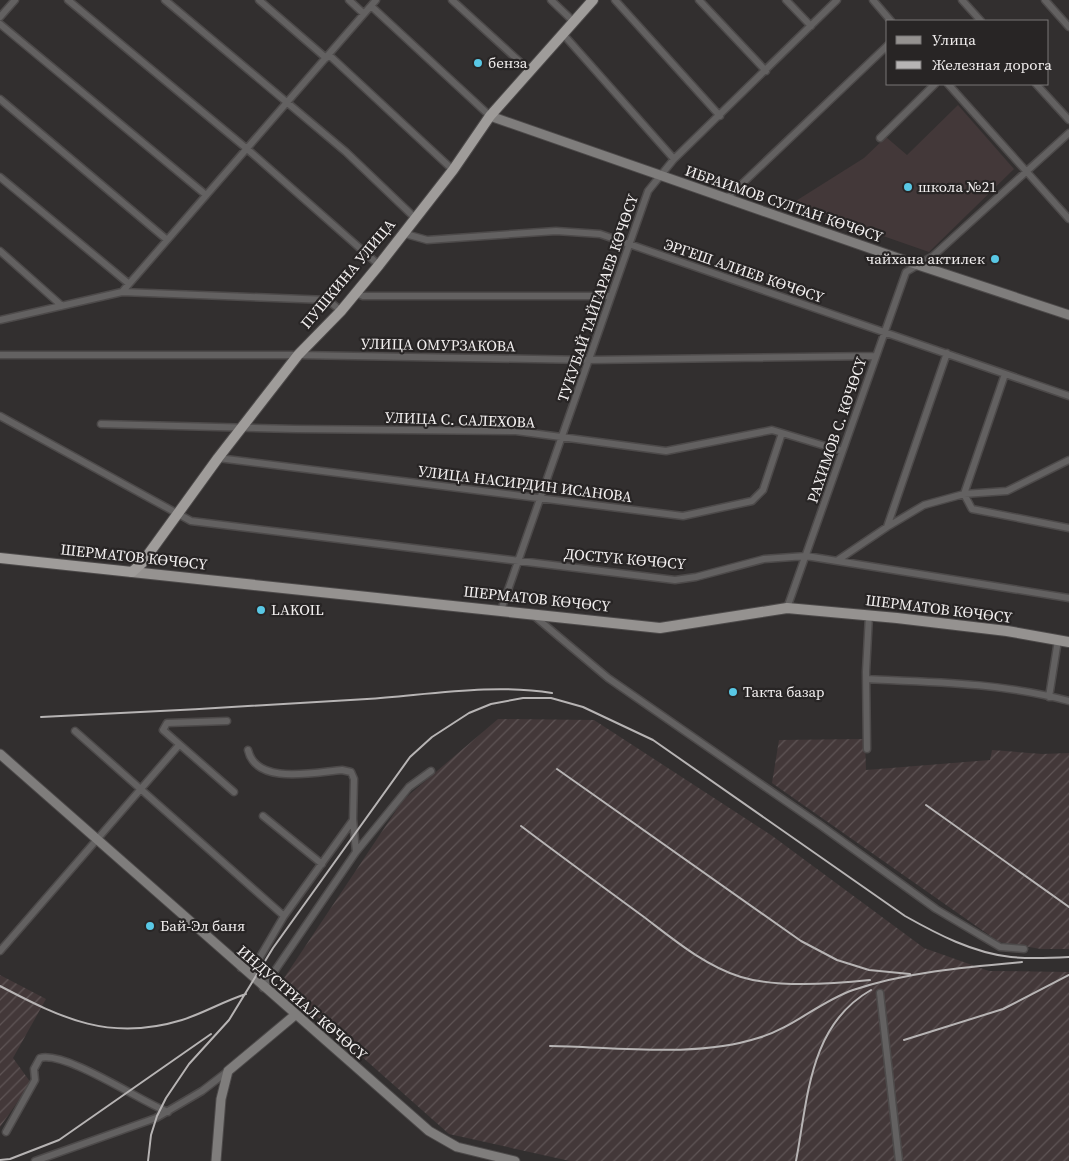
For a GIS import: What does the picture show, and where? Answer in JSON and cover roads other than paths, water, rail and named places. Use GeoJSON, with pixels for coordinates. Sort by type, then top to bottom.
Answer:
{"type":"FeatureCollection","features":[{"type":"Feature","properties":{"kind":"highway","name":"ПУШКИНА УЛИЦА"},"geometry":{"type":"LineString","coordinates":[[132,572],[142,563],[218,458],[298,355],[341,311],[355,292],[379,266],[414,217],[453,170],[490,116],[593,0]]}},
{"type":"Feature","properties":{"kind":"highway","name":"ШЕРМАТОВ КӨЧӨСҮ"},"geometry":{"type":"LineString","coordinates":[[0,558],[132,572]]}},
{"type":"Feature","properties":{"kind":"main road","name":"ИБРАИМОВ СУЛТАН КӨЧӨСҮ"},"geometry":{"type":"LineString","coordinates":[[490,116],[918,266],[1069,315]]}},
{"type":"Feature","properties":{"kind":"main road","name":"ШЕРМАТОВ КӨЧӨСҮ"},"geometry":{"type":"LineString","coordinates":[[132,572],[660,628],[786,608],[869,615],[1069,642]]}},
{"type":"Feature","properties":{"kind":"main road","name":"ИНДУСТРИАЛ КӨЧӨСҮ"},"geometry":{"type":"LineString","coordinates":[[0,754],[98,839],[263,988],[437,1138],[457,1147],[515,1161]]}},
{"type":"Feature","properties":{"kind":"main road"},"geometry":{"type":"LineString","coordinates":[[216,1161],[221,1099],[228,1071],[294,1015]]}},
{"type":"Feature","properties":{"kind":"street"},"geometry":{"type":"LineString","coordinates":[[0,17],[15,0]]}},
{"type":"Feature","properties":{"kind":"street"},"geometry":{"type":"LineString","coordinates":[[68,0],[246,148],[379,266]]}},
{"type":"Feature","properties":{"kind":"street"},"geometry":{"type":"LineString","coordinates":[[165,0],[346,152],[414,217]]}},
{"type":"Feature","properties":{"kind":"street"},"geometry":{"type":"LineString","coordinates":[[259,0],[328,56],[453,170]]}},
{"type":"Feature","properties":{"kind":"street"},"geometry":{"type":"LineString","coordinates":[[349,0],[364,14]]}},
{"type":"Feature","properties":{"kind":"street"},"geometry":{"type":"LineString","coordinates":[[452,0],[530,71]]}},
{"type":"Feature","properties":{"kind":"street"},"geometry":{"type":"LineString","coordinates":[[551,0],[574,22]]}},
{"type":"Feature","properties":{"kind":"street"},"geometry":{"type":"LineString","coordinates":[[615,0],[720,116]]}},
{"type":"Feature","properties":{"kind":"street"},"geometry":{"type":"LineString","coordinates":[[699,0],[766,70]]}},
{"type":"Feature","properties":{"kind":"street"},"geometry":{"type":"LineString","coordinates":[[786,0],[810,26]]}},
{"type":"Feature","properties":{"kind":"street","name":"ТУКУБАЙ ТАЙГАРАЕВ КӨЧӨСҮ"},"geometry":{"type":"LineString","coordinates":[[501,610],[628,244],[648,192],[674,159],[838,0]]}},
{"type":"Feature","properties":{"kind":"street"},"geometry":{"type":"LineString","coordinates":[[873,0],[890,20]]}},
{"type":"Feature","properties":{"kind":"street"},"geometry":{"type":"LineString","coordinates":[[962,0],[980,20]]}},
{"type":"Feature","properties":{"kind":"street"},"geometry":{"type":"LineString","coordinates":[[1045,0],[1069,27]]}},
{"type":"Feature","properties":{"kind":"street"},"geometry":{"type":"LineString","coordinates":[[122,292],[166,239],[373,3],[490,116]]}},
{"type":"Feature","properties":{"kind":"street"},"geometry":{"type":"LineString","coordinates":[[0,24],[206,195]]}},
{"type":"Feature","properties":{"kind":"street"},"geometry":{"type":"LineString","coordinates":[[563,34],[674,159]]}},
{"type":"Feature","properties":{"kind":"street"},"geometry":{"type":"LineString","coordinates":[[726,198],[886,47]]}},
{"type":"Feature","properties":{"kind":"street"},"geometry":{"type":"LineString","coordinates":[[880,138],[934,85]]}},
{"type":"Feature","properties":{"kind":"street"},"geometry":{"type":"LineString","coordinates":[[949,85],[1069,219]]}},
{"type":"Feature","properties":{"kind":"street"},"geometry":{"type":"LineString","coordinates":[[1037,85],[1069,120]]}},
{"type":"Feature","properties":{"kind":"street"},"geometry":{"type":"LineString","coordinates":[[0,99],[166,239]]}},
{"type":"Feature","properties":{"kind":"street","name":"РАХИМОВ С. КӨЧӨСҮ"},"geometry":{"type":"LineString","coordinates":[[786,608],[906,272],[933,256],[1069,133]]}},
{"type":"Feature","properties":{"kind":"street"},"geometry":{"type":"LineString","coordinates":[[0,177],[128,283]]}},
{"type":"Feature","properties":{"kind":"street","name":"ЭРГЕШ АЛИЕВ КӨЧӨСҮ"},"geometry":{"type":"LineString","coordinates":[[402,233],[427,240],[556,232],[600,234],[1069,396]]}},
{"type":"Feature","properties":{"kind":"street"},"geometry":{"type":"LineString","coordinates":[[0,251],[62,306]]}},
{"type":"Feature","properties":{"kind":"street"},"geometry":{"type":"LineString","coordinates":[[0,320],[122,292],[328,300],[341,311]]}},
{"type":"Feature","properties":{"kind":"street"},"geometry":{"type":"LineString","coordinates":[[355,292],[363,296],[611,296]]}},
{"type":"Feature","properties":{"kind":"street"},"geometry":{"type":"LineString","coordinates":[[887,526],[947,353]]}},
{"type":"Feature","properties":{"kind":"street","name":"УЛИЦА ОМУРЗАКОВА"},"geometry":{"type":"LineString","coordinates":[[0,355],[298,355],[588,360],[875,356]]}},
{"type":"Feature","properties":{"kind":"street"},"geometry":{"type":"LineString","coordinates":[[1005,374],[964,494],[972,509],[1069,528]]}},
{"type":"Feature","properties":{"kind":"street","name":"ДОСТУК КӨЧӨСҮ"},"geometry":{"type":"LineString","coordinates":[[0,416],[191,521],[675,580],[696,577],[764,559],[806,556],[1069,598]]}},
{"type":"Feature","properties":{"kind":"street","name":"УЛИЦА С. САЛЕХОВА"},"geometry":{"type":"LineString","coordinates":[[101,424],[296,430],[516,431],[666,452],[772,430],[842,451]]}},
{"type":"Feature","properties":{"kind":"street","name":"УЛИЦА НАСИРДИН ИСАНОВА"},"geometry":{"type":"LineString","coordinates":[[218,458],[683,516],[752,502],[763,490],[782,433]]}},
{"type":"Feature","properties":{"kind":"street"},"geometry":{"type":"LineString","coordinates":[[838,560],[887,526],[924,506],[964,494],[1007,491],[1069,460]]}},
{"type":"Feature","properties":{"kind":"street"},"geometry":{"type":"LineString","coordinates":[[532,614],[608,678],[820,825],[936,909],[1000,947],[1024,949]]}},
{"type":"Feature","properties":{"kind":"street"},"geometry":{"type":"LineString","coordinates":[[867,748],[866,679],[869,615]]}},
{"type":"Feature","properties":{"kind":"street"},"geometry":{"type":"LineString","coordinates":[[1049,696],[1058,640]]}},
{"type":"Feature","properties":{"kind":"street"},"geometry":{"type":"LineString","coordinates":[[866,679],[961,684],[1049,696],[1069,701]]}},
{"type":"Feature","properties":{"kind":"street"},"geometry":{"type":"LineString","coordinates":[[228,721],[167,723],[163,730],[234,792]]}},
{"type":"Feature","properties":{"kind":"street"},"geometry":{"type":"LineString","coordinates":[[75,731],[284,916]]}},
{"type":"Feature","properties":{"kind":"street"},"geometry":{"type":"LineString","coordinates":[[0,951],[179,745]]}},
{"type":"Feature","properties":{"kind":"street"},"geometry":{"type":"LineString","coordinates":[[248,750],[249,757],[256,764],[280,774],[342,770],[350,772],[354,779],[353,820],[356,852]]}},
{"type":"Feature","properties":{"kind":"street"},"geometry":{"type":"LineString","coordinates":[[263,988],[356,852],[409,787],[431,771]]}},
{"type":"Feature","properties":{"kind":"street"},"geometry":{"type":"LineString","coordinates":[[263,816],[322,864]]}},
{"type":"Feature","properties":{"kind":"street"},"geometry":{"type":"LineString","coordinates":[[241,968],[251,966],[260,957],[284,916],[353,820]]}},
{"type":"Feature","properties":{"kind":"street"},"geometry":{"type":"LineString","coordinates":[[880,993],[899,1161]]}},
{"type":"Feature","properties":{"kind":"street"},"geometry":{"type":"LineString","coordinates":[[6,1132],[35,1080],[34,1069],[40,1058],[49,1055],[68,1062],[168,1112]]}},
{"type":"Feature","properties":{"kind":"street"},"geometry":{"type":"LineString","coordinates":[[35,1161],[168,1112],[202,1091],[228,1071]]}},
{"type":"Feature","properties":{"kind":"railway"},"geometry":{"type":"LineString","coordinates":[[41,717],[326,702],[484,689],[530,690],[552,693]]}},
{"type":"Feature","properties":{"kind":"railway"},"geometry":{"type":"LineString","coordinates":[[148,1161],[151,1135],[157,1116],[166,1098],[189,1064],[229,1020],[273,948],[410,757],[432,737],[469,713],[491,704],[523,698],[551,698],[583,707],[653,740],[905,916],[930,929],[956,942],[997,955],[1025,958],[1069,957]]}},
{"type":"Feature","properties":{"kind":"railway"},"geometry":{"type":"LineString","coordinates":[[557,769],[801,941],[837,960],[869,970],[910,974]]}},
{"type":"Feature","properties":{"kind":"railway"},"geometry":{"type":"LineString","coordinates":[[926,805],[1069,907]]}},
{"type":"Feature","properties":{"kind":"railway"},"geometry":{"type":"LineString","coordinates":[[521,826],[678,943],[702,959],[728,972],[755,980],[788,984],[822,984],[870,980]]}},
{"type":"Feature","properties":{"kind":"railway"},"geometry":{"type":"LineString","coordinates":[[550,1046],[682,1050],[734,1044],[771,1034],[841,995],[873,984],[936,971],[1022,962]]}},
{"type":"Feature","properties":{"kind":"railway"},"geometry":{"type":"LineString","coordinates":[[904,1040],[1003,1009],[1069,975]]}},
{"type":"Feature","properties":{"kind":"railway"},"geometry":{"type":"LineString","coordinates":[[0,986],[66,1017],[109,1028],[132,1029],[182,1020],[246,994]]}},
{"type":"Feature","properties":{"kind":"railway"},"geometry":{"type":"LineString","coordinates":[[796,1161],[809,1088],[823,1043],[835,1023],[850,1005],[871,990]]}},
{"type":"Feature","properties":{"kind":"railway"},"geometry":{"type":"LineString","coordinates":[[0,1160],[10,1159],[59,1140],[211,1034]]}},
{"type":"Feature","properties":{"kind":"place","name":"бенза"},"geometry":{"type":"Point","coordinates":[478,63]}},
{"type":"Feature","properties":{"kind":"place","name":"школа №21"},"geometry":{"type":"Point","coordinates":[908,187]}},
{"type":"Feature","properties":{"kind":"place","name":"чайхана актилек"},"geometry":{"type":"Point","coordinates":[995,259]}},
{"type":"Feature","properties":{"kind":"place","name":"LAKOIL"},"geometry":{"type":"Point","coordinates":[261,610]}},
{"type":"Feature","properties":{"kind":"place","name":"Такта базар"},"geometry":{"type":"Point","coordinates":[733,692]}},
{"type":"Feature","properties":{"kind":"place","name":"Бай-Эл баня"},"geometry":{"type":"Point","coordinates":[150,926]}}]}
